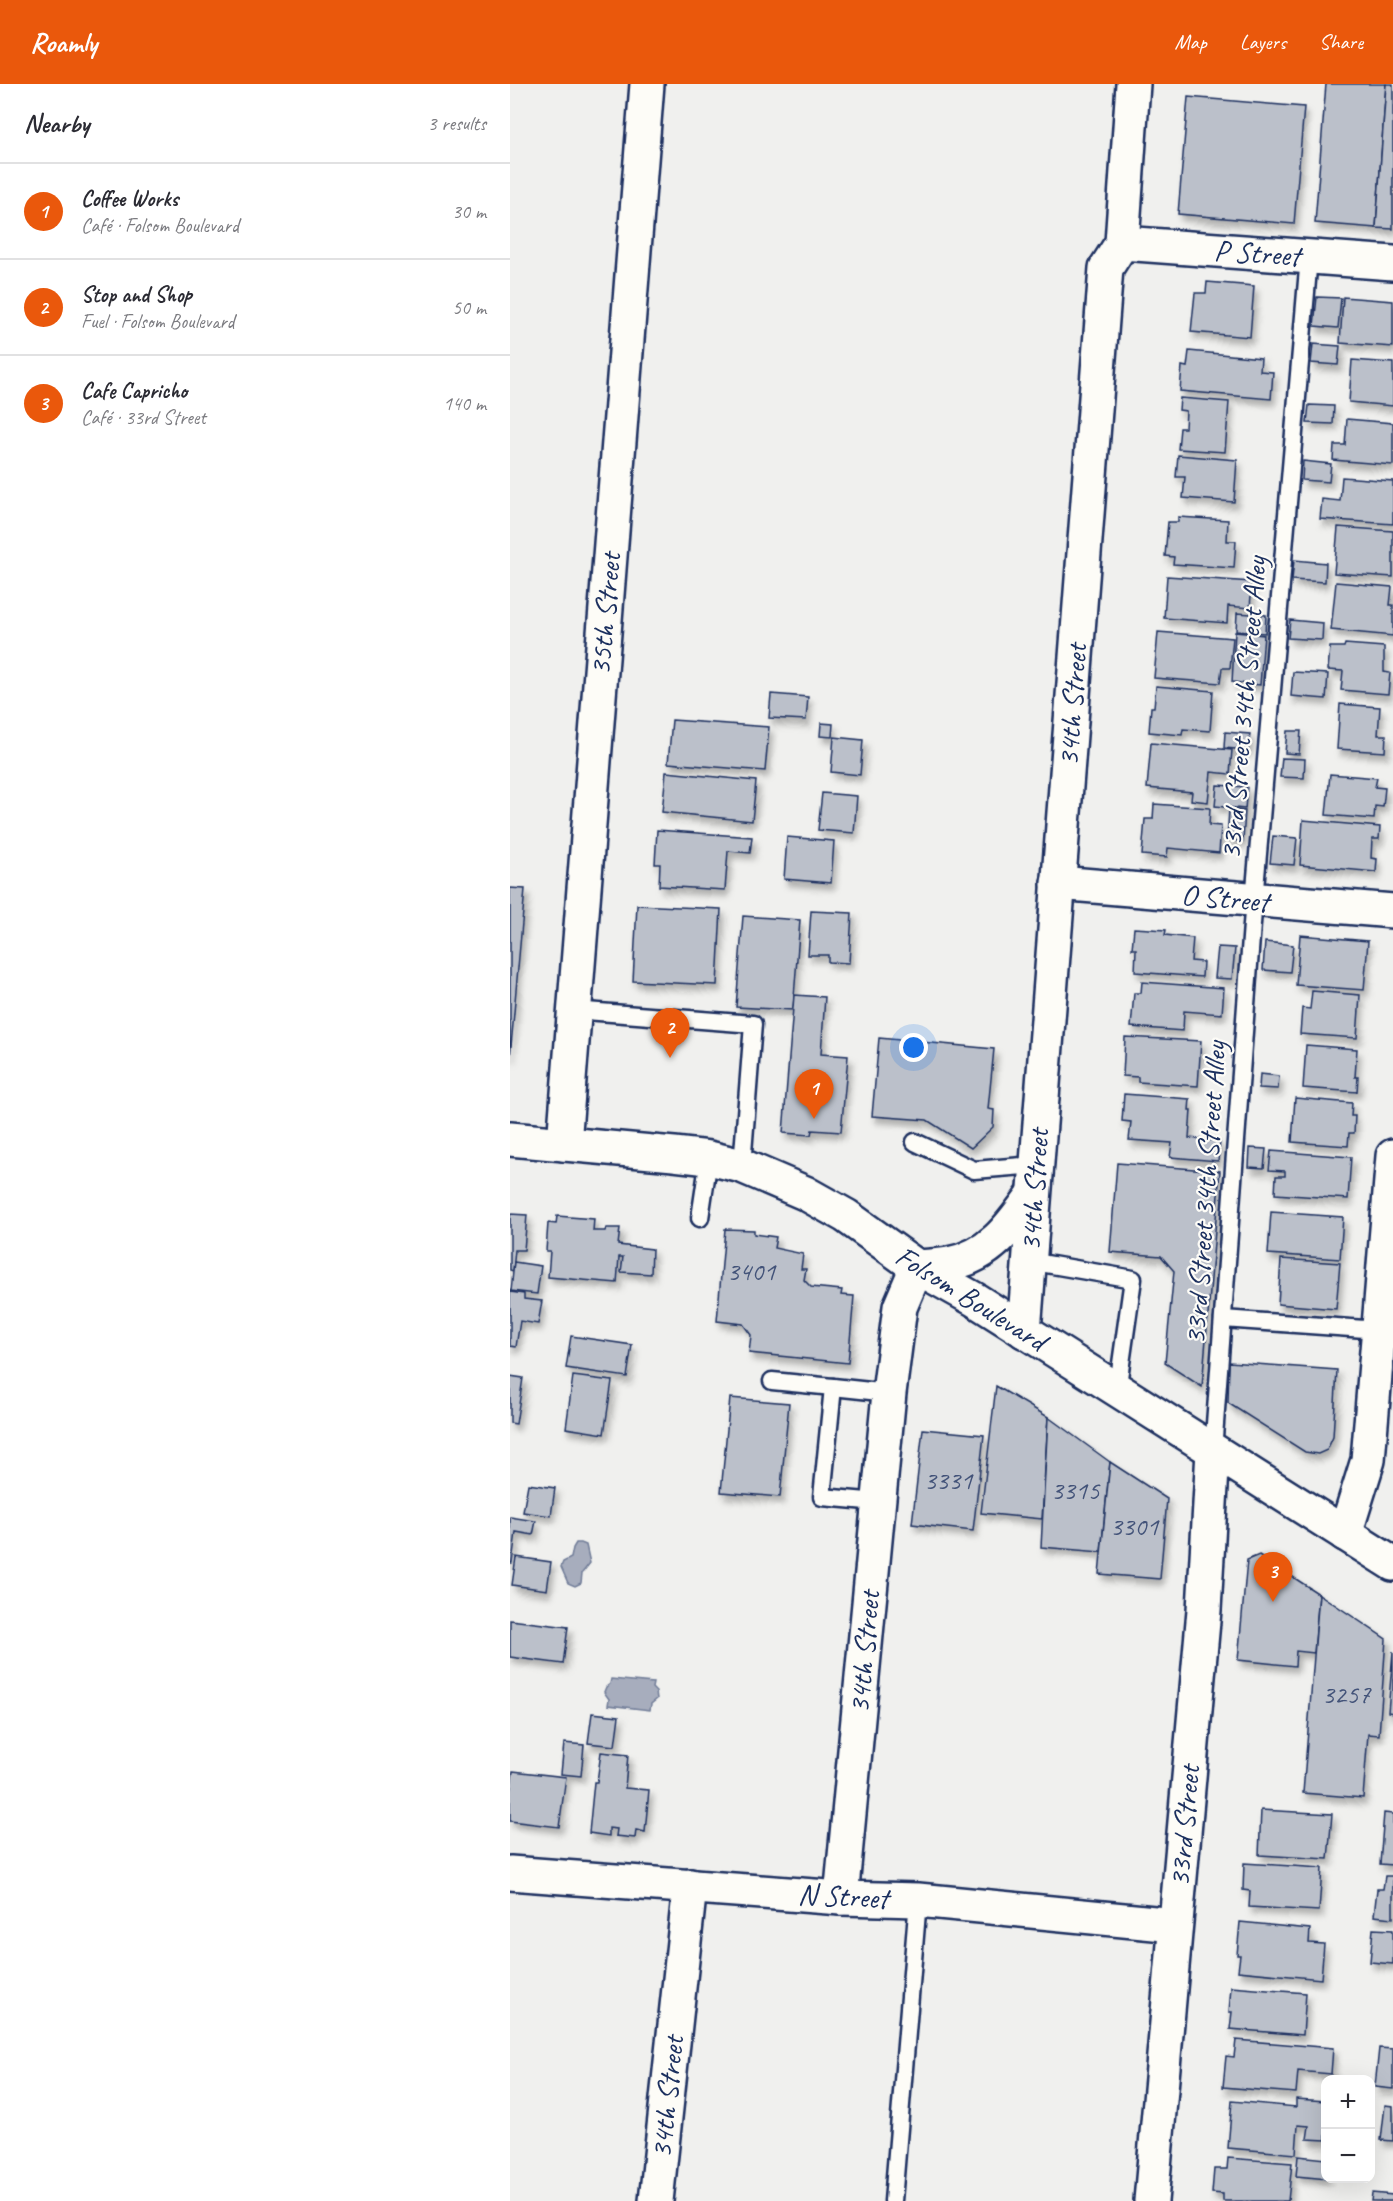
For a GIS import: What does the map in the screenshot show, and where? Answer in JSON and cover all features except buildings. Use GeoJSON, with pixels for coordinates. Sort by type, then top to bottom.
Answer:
{"type":"FeatureCollection","features":[{"type":"Feature","properties":{"kind":"street","name":"35th Street"},"geometry":{"type":"LineString","coordinates":[[564,1144],[647,84]]}},
{"type":"Feature","properties":{"kind":"street","name":"34th Street"},"geometry":{"type":"LineString","coordinates":[[1024,1331],[1106,268],[1122,243],[1133,84]]}},
{"type":"Feature","properties":{"kind":"street","name":"P Street"},"geometry":{"type":"LineString","coordinates":[[1122,243],[1393,263]]}},
{"type":"Feature","properties":{"kind":"street","name":"O Street"},"geometry":{"type":"LineString","coordinates":[[1058,883],[1393,911]]}},
{"type":"Feature","properties":{"kind":"street","name":"Folsom Boulevard"},"geometry":{"type":"LineString","coordinates":[[510,1139],[709,1158],[742,1166],[805,1193],[846,1216],[916,1267],[1024,1331],[1117,1392],[1393,1564]]}},
{"type":"Feature","properties":{"kind":"street"},"geometry":{"type":"LineString","coordinates":[[1345,1534],[1368,1460],[1393,1156]]}},
{"type":"Feature","properties":{"kind":"street"},"geometry":{"type":"LineString","coordinates":[[916,1267],[950,1264],[980,1253],[1005,1234],[1035,1180]]}},
{"type":"Feature","properties":{"kind":"street","name":"34th Street"},"geometry":{"type":"LineString","coordinates":[[841,1898],[889,1393],[900,1307],[916,1267]]}},
{"type":"Feature","properties":{"kind":"street","name":"33rd Street"},"geometry":{"type":"LineString","coordinates":[[1151,2201],[1204,1610],[1213,1451]]}},
{"type":"Feature","properties":{"kind":"street","name":"N Street"},"geometry":{"type":"LineString","coordinates":[[510,1873],[841,1898],[918,1900],[1175,1925]]}},
{"type":"Feature","properties":{"kind":"street","name":"34th Street"},"geometry":{"type":"LineString","coordinates":[[656,2201],[690,1886]]}},
{"type":"Feature","properties":{"kind":"lane","name":"33rd Street 34th Street Alley"},"geometry":{"type":"LineString","coordinates":[[1213,1451],[1254,900],[1309,257]]}},
{"type":"Feature","properties":{"kind":"lane"},"geometry":{"type":"LineString","coordinates":[[573,1010],[753,1024],[742,1166]]}},
{"type":"Feature","properties":{"kind":"lane"},"geometry":{"type":"LineString","coordinates":[[915,1142],[974,1170],[1035,1180]]}},
{"type":"Feature","properties":{"kind":"lane"},"geometry":{"type":"LineString","coordinates":[[700,1218],[709,1158]]}},
{"type":"Feature","properties":{"kind":"lane"},"geometry":{"type":"LineString","coordinates":[[1029,1261],[1133,1279],[1117,1392]]}},
{"type":"Feature","properties":{"kind":"lane"},"geometry":{"type":"LineString","coordinates":[[1223,1319],[1379,1330]]}},
{"type":"Feature","properties":{"kind":"lane"},"geometry":{"type":"LineString","coordinates":[[772,1381],[889,1393]]}},
{"type":"Feature","properties":{"kind":"lane"},"geometry":{"type":"LineString","coordinates":[[833,1387],[822,1497],[878,1502]]}},
{"type":"Feature","properties":{"kind":"lane"},"geometry":{"type":"LineString","coordinates":[[892,2201],[918,1900]]}},
{"type":"Feature","properties":{"kind":"water"},"geometry":{"type":"Polygon","coordinates":[[[576,1543],[586,1545],[590,1563],[582,1573],[581,1583],[575,1586],[568,1583],[561,1567],[563,1562],[571,1558],[576,1543]]]}},
{"type":"Feature","properties":{"kind":"water"},"geometry":{"type":"Polygon","coordinates":[[[611,1679],[653,1683],[652,1688],[656,1692],[657,1699],[651,1704],[650,1710],[608,1705],[609,1699],[604,1692],[611,1679]]]}},
{"type":"Feature","properties":{"kind":"place","name":"Stop and Shop"},"geometry":{"type":"Point","coordinates":[670,1058]}},
{"type":"Feature","properties":{"kind":"place","name":"Coffee Works"},"geometry":{"type":"Point","coordinates":[814,1119]}},
{"type":"Feature","properties":{"kind":"place","name":"Cafe Capricho"},"geometry":{"type":"Point","coordinates":[1273,1602]}}]}
